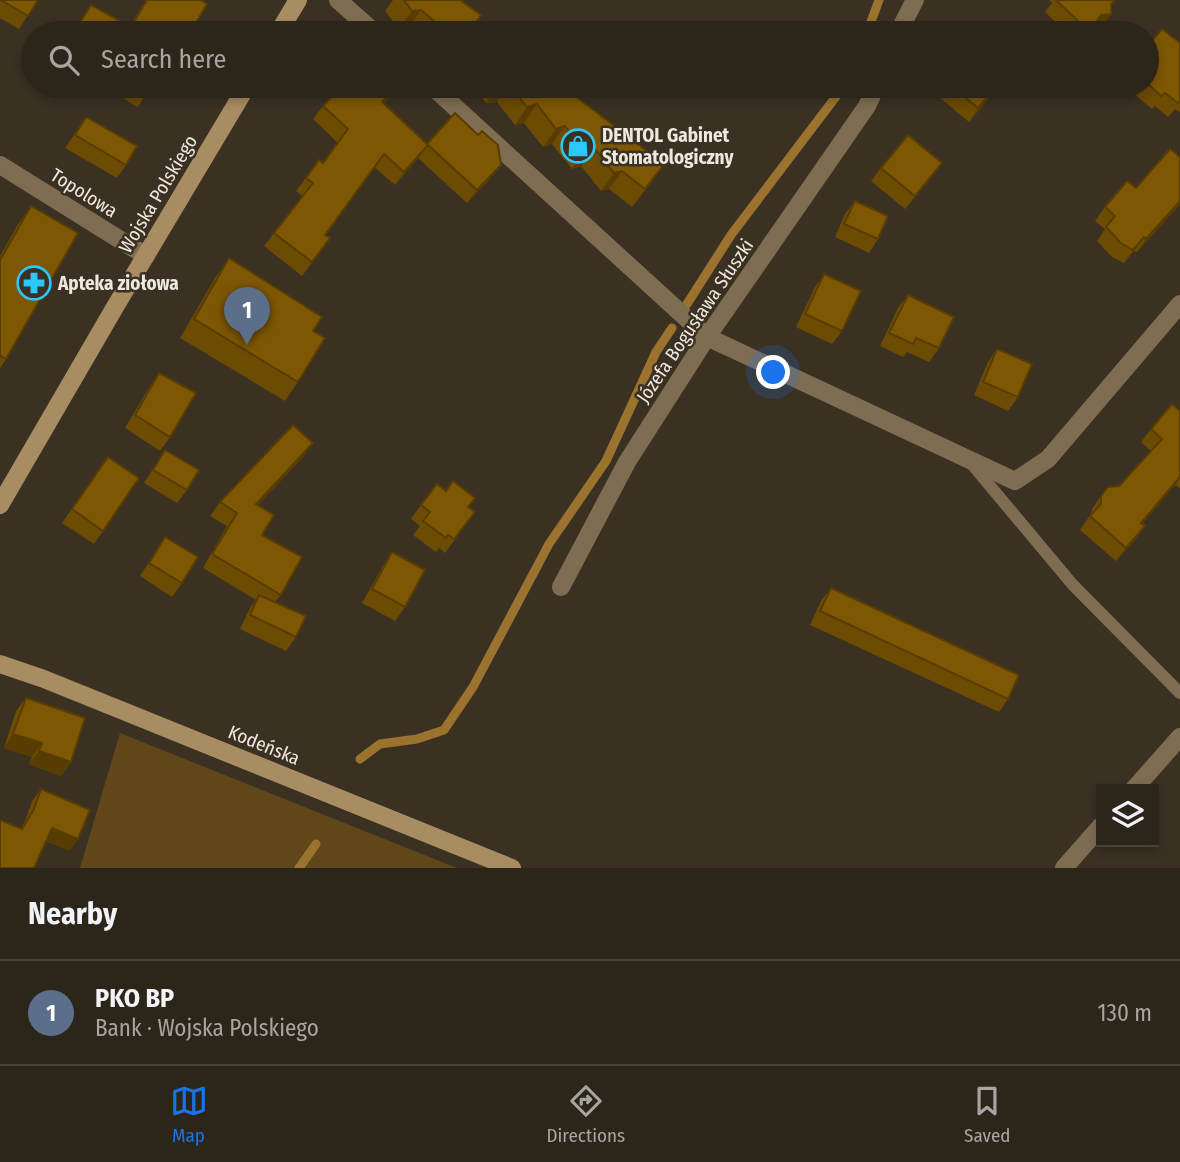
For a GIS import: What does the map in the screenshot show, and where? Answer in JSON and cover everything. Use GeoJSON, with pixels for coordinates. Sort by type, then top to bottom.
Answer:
{"type":"FeatureCollection","features":[{"type":"Feature","properties":{"kind":"main road"},"geometry":{"type":"LineString","coordinates":[[285,21],[298,0]]}},
{"type":"Feature","properties":{"kind":"main road","name":"Wojska Polskiego"},"geometry":{"type":"LineString","coordinates":[[0,505],[240,98]]}},
{"type":"Feature","properties":{"kind":"main road","name":"Kodeńska"},"geometry":{"type":"LineString","coordinates":[[0,664],[44,679],[512,868]]}},
{"type":"Feature","properties":{"kind":"street"},"geometry":{"type":"LineString","coordinates":[[338,0],[362,21]]}},
{"type":"Feature","properties":{"kind":"street"},"geometry":{"type":"LineString","coordinates":[[904,21],[915,0]]}},
{"type":"Feature","properties":{"kind":"street"},"geometry":{"type":"LineString","coordinates":[[445,98],[708,337],[1014,481],[1048,459],[1180,304]]}},
{"type":"Feature","properties":{"kind":"street","name":"Józefa Bogusława Słuszki"},"geometry":{"type":"LineString","coordinates":[[561,587],[627,462],[708,337],[871,98]]}},
{"type":"Feature","properties":{"kind":"street","name":"Topolowa"},"geometry":{"type":"LineString","coordinates":[[0,165],[146,256]]}},
{"type":"Feature","properties":{"kind":"street"},"geometry":{"type":"LineString","coordinates":[[1138,784],[1180,737]]}},
{"type":"Feature","properties":{"kind":"street"},"geometry":{"type":"LineString","coordinates":[[1064,868],[1096,832]]}},
{"type":"Feature","properties":{"kind":"lane"},"geometry":{"type":"LineString","coordinates":[[968,459],[1073,585],[1180,693]]}},
{"type":"Feature","properties":{"kind":"shaded area"},"geometry":{"type":"Polygon","coordinates":[[[120,733],[457,868],[80,868],[120,733]]]}},
{"type":"Feature","properties":{"kind":"building"},"geometry":{"type":"Polygon","coordinates":[[[1,0],[38,0],[28,16],[1,0]]]}},
{"type":"Feature","properties":{"kind":"building"},"geometry":{"type":"Polygon","coordinates":[[[147,0],[201,0],[207,4],[197,21],[135,21],[147,0]]]}},
{"type":"Feature","properties":{"kind":"building"},"geometry":{"type":"Polygon","coordinates":[[[404,0],[460,0],[481,15],[477,21],[434,21],[421,10],[412,11],[404,0]]]}},
{"type":"Feature","properties":{"kind":"building"},"geometry":{"type":"Polygon","coordinates":[[[1056,0],[1114,0],[1111,14],[1101,15],[1097,21],[1078,21],[1056,0]]]}},
{"type":"Feature","properties":{"kind":"building"},"geometry":{"type":"Polygon","coordinates":[[[91,5],[120,21],[81,21],[91,5]]]}},
{"type":"Feature","properties":{"kind":"building"},"geometry":{"type":"Polygon","coordinates":[[[1162,29],[1180,43],[1178,103],[1165,93],[1161,96],[1159,94],[1159,33],[1162,29]]]}},
{"type":"Feature","properties":{"kind":"building"},"geometry":{"type":"Polygon","coordinates":[[[331,98],[386,98],[382,102],[427,144],[455,113],[478,135],[482,131],[498,145],[501,165],[477,190],[428,145],[404,172],[384,154],[325,235],[330,238],[312,262],[274,233],[313,183],[306,178],[319,160],[323,163],[348,129],[323,106],[331,98]]]}},
{"type":"Feature","properties":{"kind":"building"},"geometry":{"type":"Polygon","coordinates":[[[520,98],[578,98],[664,164],[645,189],[622,171],[614,173],[594,148],[585,151],[565,126],[556,129],[537,104],[527,107],[520,98]]]}},
{"type":"Feature","properties":{"kind":"building"},"geometry":{"type":"Polygon","coordinates":[[[966,98],[987,98],[978,108],[966,98]]]}},
{"type":"Feature","properties":{"kind":"building"},"geometry":{"type":"Polygon","coordinates":[[[86,117],[137,146],[126,165],[75,135],[86,117]]]}},
{"type":"Feature","properties":{"kind":"building"},"geometry":{"type":"Polygon","coordinates":[[[908,135],[942,163],[915,196],[881,168],[908,135]]]}},
{"type":"Feature","properties":{"kind":"building"},"geometry":{"type":"Polygon","coordinates":[[[1170,149],[1180,157],[1180,201],[1133,250],[1121,243],[1106,227],[1115,216],[1105,207],[1127,181],[1136,188],[1170,149]]]}},
{"type":"Feature","properties":{"kind":"building"},"geometry":{"type":"Polygon","coordinates":[[[855,201],[888,216],[878,239],[844,224],[855,201]]]}},
{"type":"Feature","properties":{"kind":"building"},"geometry":{"type":"Polygon","coordinates":[[[31,206],[78,233],[6,359],[0,356],[0,260],[31,206]]]}},
{"type":"Feature","properties":{"kind":"building"},"geometry":{"type":"Polygon","coordinates":[[[229,258],[322,317],[313,331],[325,338],[298,382],[194,319],[229,258]]]}},
{"type":"Feature","properties":{"kind":"building"},"geometry":{"type":"Polygon","coordinates":[[[824,274],[861,291],[842,331],[805,314],[824,274]]]}},
{"type":"Feature","properties":{"kind":"building"},"geometry":{"type":"Polygon","coordinates":[[[908,295],[954,317],[939,348],[916,338],[913,344],[889,333],[908,295]]]}},
{"type":"Feature","properties":{"kind":"building"},"geometry":{"type":"Polygon","coordinates":[[[997,349],[1032,364],[1018,397],[983,382],[997,349]]]}},
{"type":"Feature","properties":{"kind":"building"},"geometry":{"type":"Polygon","coordinates":[[[159,373],[196,393],[170,437],[135,415],[159,373]]]}},
{"type":"Feature","properties":{"kind":"building"},"geometry":{"type":"Polygon","coordinates":[[[1172,404],[1180,411],[1180,477],[1141,523],[1145,526],[1126,548],[1090,516],[1101,504],[1101,496],[1108,487],[1119,486],[1162,439],[1151,429],[1172,404]]]}},
{"type":"Feature","properties":{"kind":"building"},"geometry":{"type":"Polygon","coordinates":[[[293,425],[313,443],[256,504],[274,515],[262,535],[302,557],[281,595],[212,554],[237,513],[220,502],[293,425]]]}},
{"type":"Feature","properties":{"kind":"building"},"geometry":{"type":"Polygon","coordinates":[[[165,450],[199,470],[187,490],[153,470],[165,450]]]}},
{"type":"Feature","properties":{"kind":"building"},"geometry":{"type":"Polygon","coordinates":[[[108,457],[139,478],[103,531],[72,509],[108,457]]]}},
{"type":"Feature","properties":{"kind":"building"},"geometry":{"type":"Polygon","coordinates":[[[453,481],[475,498],[468,507],[475,512],[454,539],[448,535],[446,538],[423,521],[430,512],[421,505],[437,484],[446,491],[453,481]]]}},
{"type":"Feature","properties":{"kind":"building"},"geometry":{"type":"Polygon","coordinates":[[[165,537],[198,557],[182,583],[149,563],[165,537]]]}},
{"type":"Feature","properties":{"kind":"building"},"geometry":{"type":"Polygon","coordinates":[[[392,552],[425,570],[405,607],[372,589],[392,552]]]}},
{"type":"Feature","properties":{"kind":"building"},"geometry":{"type":"Polygon","coordinates":[[[831,588],[1019,675],[1008,699],[820,611],[831,588]]]}},
{"type":"Feature","properties":{"kind":"building"},"geometry":{"type":"Polygon","coordinates":[[[259,595],[306,616],[296,637],[250,615],[259,595]]]}},
{"type":"Feature","properties":{"kind":"building"},"geometry":{"type":"Polygon","coordinates":[[[26,698],[85,718],[71,762],[39,751],[42,743],[13,734],[26,698]]]}},
{"type":"Feature","properties":{"kind":"building"},"geometry":{"type":"Polygon","coordinates":[[[41,789],[90,810],[78,839],[52,828],[34,868],[0,868],[0,820],[22,829],[34,809],[41,789]]]}},
{"type":"Feature","properties":{"kind":"waterway"},"geometry":{"type":"LineString","coordinates":[[871,21],[879,0]]}},
{"type":"Feature","properties":{"kind":"waterway"},"geometry":{"type":"LineString","coordinates":[[687,304],[731,235],[835,98]]}},
{"type":"Feature","properties":{"kind":"waterway"},"geometry":{"type":"LineString","coordinates":[[360,759],[380,744],[417,739],[444,730],[473,687],[549,544],[606,461],[656,352],[672,328]]}},
{"type":"Feature","properties":{"kind":"waterway"},"geometry":{"type":"LineString","coordinates":[[299,868],[316,844]]}},
{"type":"Feature","properties":{"kind":"place","name":"DENTOL Gabinet Stomatologiczny"},"geometry":{"type":"Point","coordinates":[578,146]}},
{"type":"Feature","properties":{"kind":"place","name":"Apteka ziołowa"},"geometry":{"type":"Point","coordinates":[34,283]}},
{"type":"Feature","properties":{"kind":"place","name":"PKO BP"},"geometry":{"type":"Point","coordinates":[247,345]}}]}
